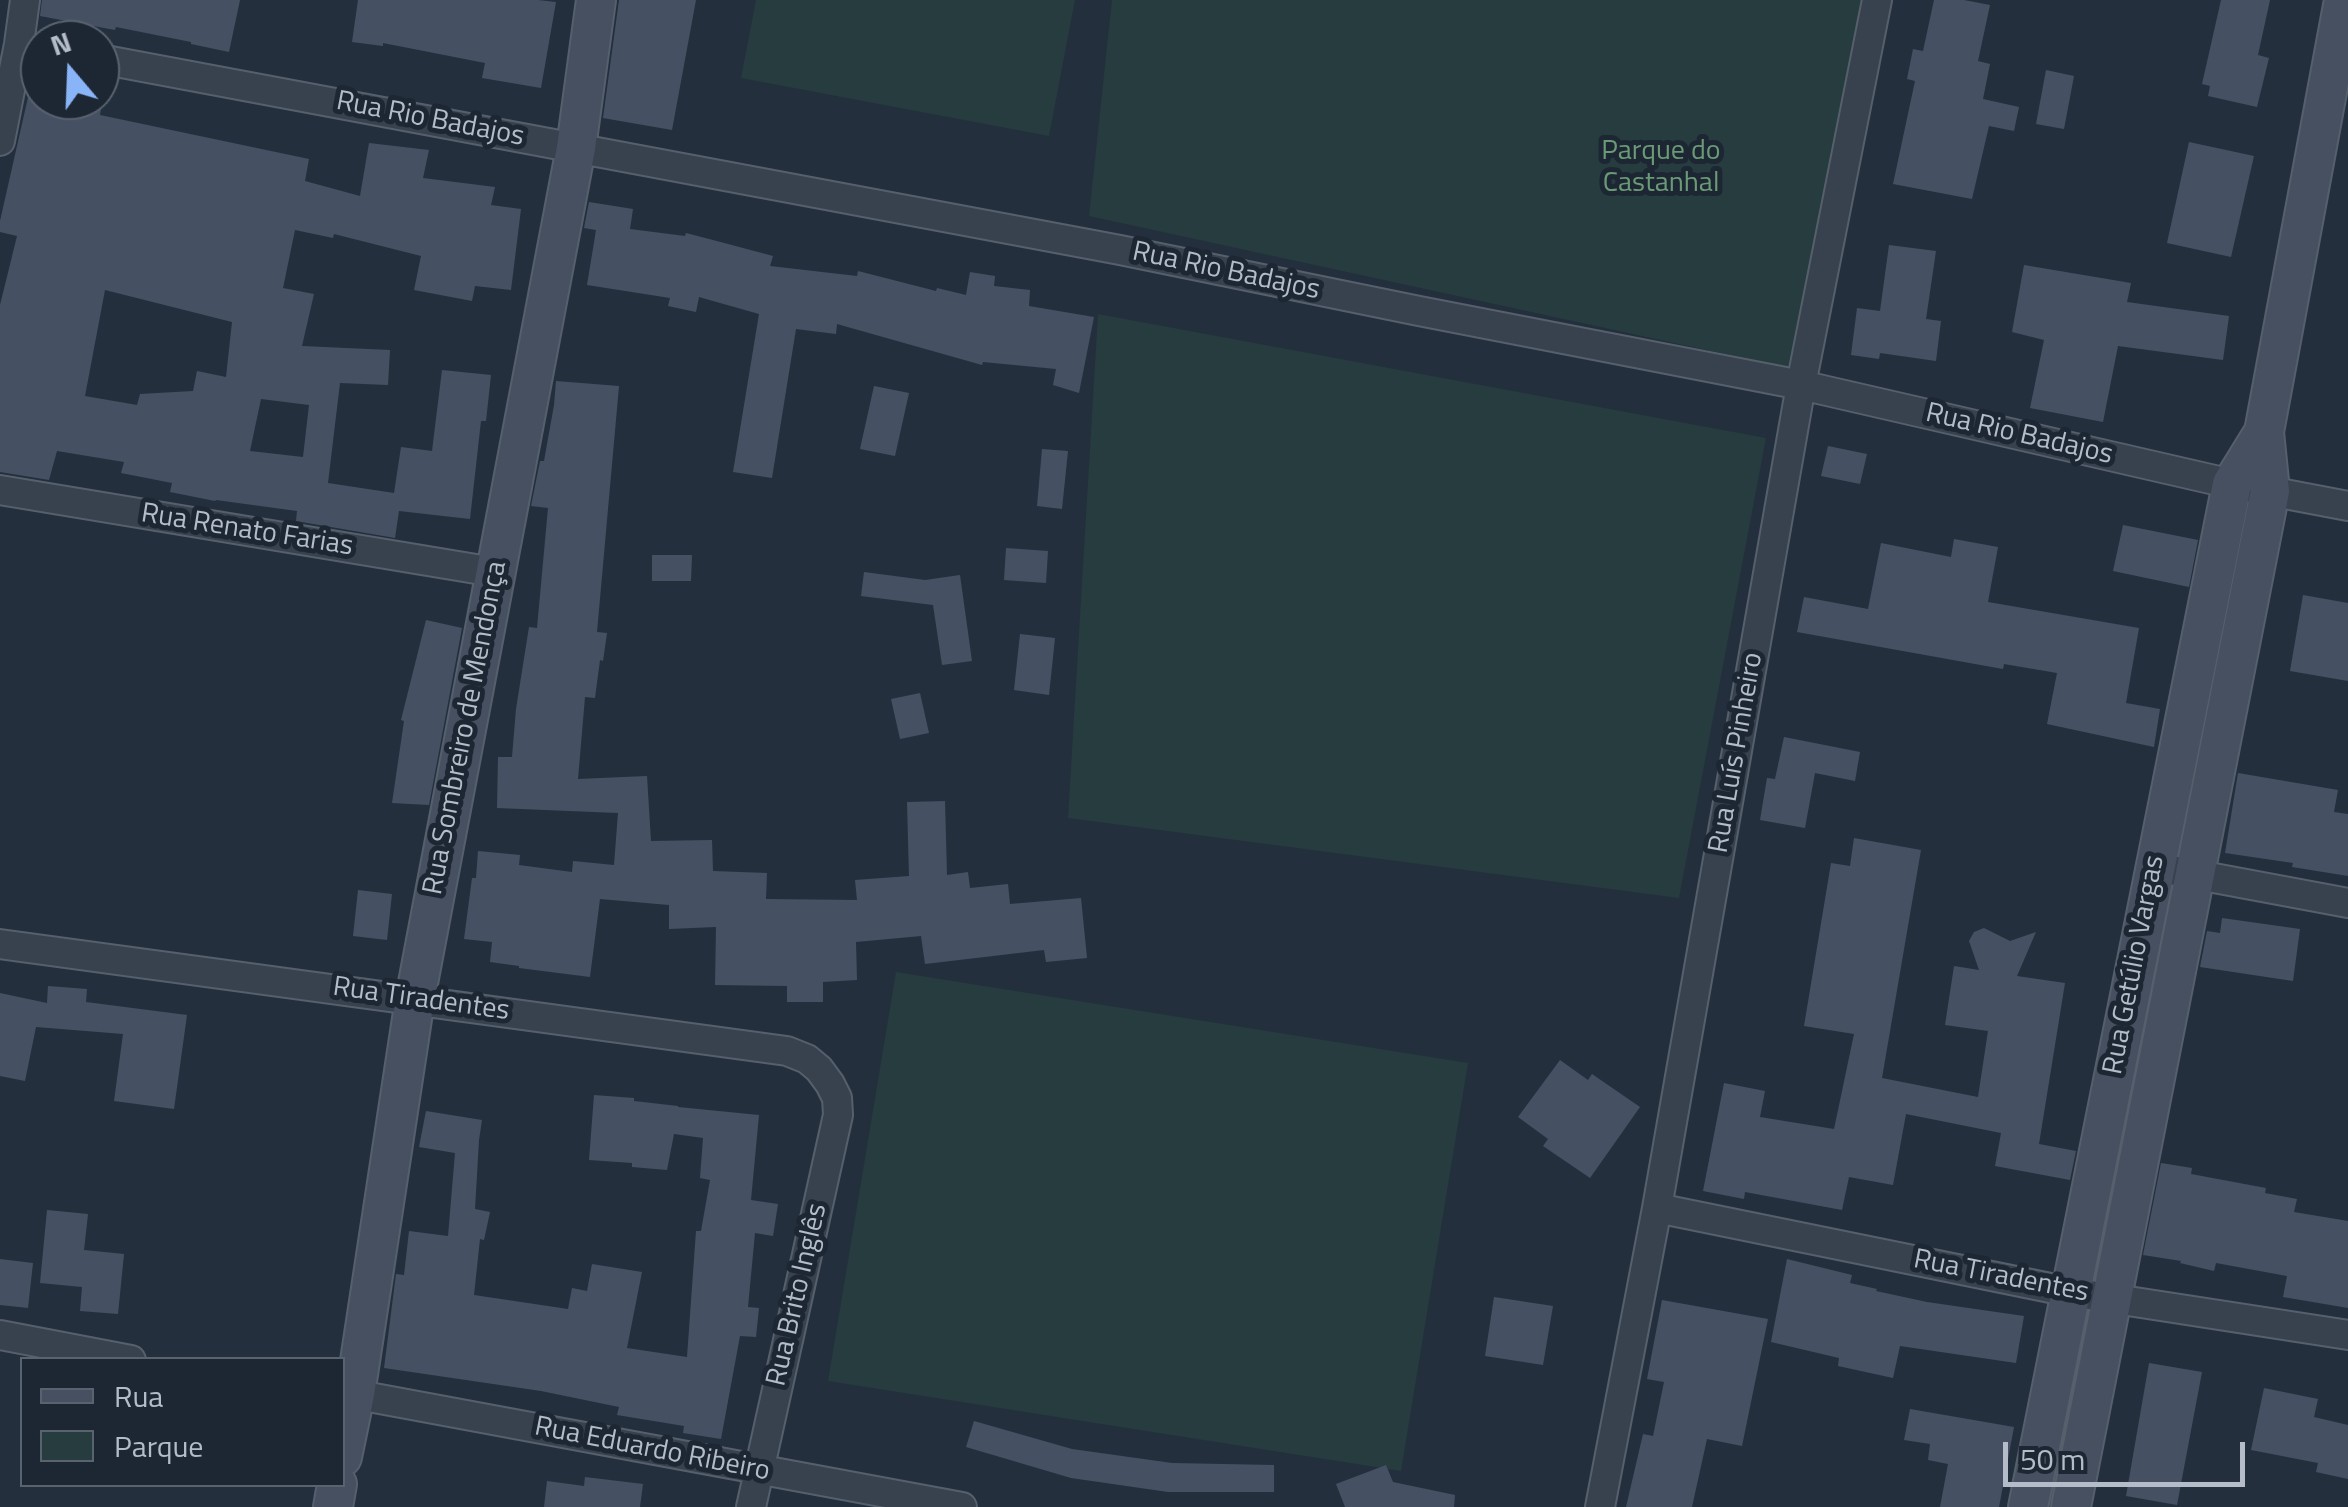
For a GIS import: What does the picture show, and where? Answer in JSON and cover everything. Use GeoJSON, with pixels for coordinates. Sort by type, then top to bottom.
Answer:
{"type":"FeatureCollection","features":[{"type":"Feature","properties":{"kind":"street","name":"Rua Sombreiro de Mendonça"},"geometry":{"type":"LineString","coordinates":[[345,1430],[415,1000],[576,148],[596,0]]}},
{"type":"Feature","properties":{"kind":"street","name":"Rua Luís Pinheiro"},"geometry":{"type":"LineString","coordinates":[[1600,1507],[1657,1208],[1801,385],[1877,0]]}},
{"type":"Feature","properties":{"kind":"street","name":"Rua Getúlio Vargas"},"geometry":{"type":"LineString","coordinates":[[2071,1507],[2270,491],[2264,432],[2344,0]]}},
{"type":"Feature","properties":{"kind":"street"},"geometry":{"type":"LineString","coordinates":[[0,140],[20,44]]}},
{"type":"Feature","properties":{"kind":"street","name":"Rua Rio Badajos"},"geometry":{"type":"LineString","coordinates":[[120,63],[1120,250],[1801,385],[2232,484],[2348,506]]}},
{"type":"Feature","properties":{"kind":"street","name":"Rua Getúlio Vargas"},"geometry":{"type":"LineString","coordinates":[[2028,1507],[2232,484],[2264,432]]}},
{"type":"Feature","properties":{"kind":"street","name":"Rua Renato Farias"},"geometry":{"type":"LineString","coordinates":[[0,490],[494,572]]}},
{"type":"Feature","properties":{"kind":"street"},"geometry":{"type":"LineString","coordinates":[[2155,867],[2348,902]]}},
{"type":"Feature","properties":{"kind":"street","name":"Rua Tiradentes"},"geometry":{"type":"LineString","coordinates":[[0,944],[787,1051],[819,1069],[830,1084]]}},
{"type":"Feature","properties":{"kind":"street","name":"Rua Brito Inglês"},"geometry":{"type":"LineString","coordinates":[[751,1507],[835,1136],[838,1098],[830,1084]]}},
{"type":"Feature","properties":{"kind":"street","name":"Rua Tiradentes"},"geometry":{"type":"LineString","coordinates":[[1657,1208],[2070,1292],[2348,1335]]}},
{"type":"Feature","properties":{"kind":"street"},"geometry":{"type":"LineString","coordinates":[[0,1335],[115,1357]]}},
{"type":"Feature","properties":{"kind":"street","name":"Rua Eduardo Ribeiro"},"geometry":{"type":"LineString","coordinates":[[349,1393],[962,1507]]}},
{"type":"Feature","properties":{"kind":"green space"},"geometry":{"type":"Polygon","coordinates":[[[756,0],[1075,0],[1049,136],[741,78],[756,0]]]}},
{"type":"Feature","properties":{"kind":"green space","name":"Parque do Castanhal"},"geometry":{"type":"Polygon","coordinates":[[[1112,0],[1866,0],[1794,369],[1089,216],[1112,0]]]}},
{"type":"Feature","properties":{"kind":"green space"},"geometry":{"type":"Polygon","coordinates":[[[1098,314],[1766,438],[1679,898],[1068,818],[1098,314]]]}},
{"type":"Feature","properties":{"kind":"green space"},"geometry":{"type":"Polygon","coordinates":[[[896,972],[1468,1063],[1401,1471],[828,1381],[896,972]]]}},
{"type":"Feature","properties":{"kind":"building"},"geometry":{"type":"Polygon","coordinates":[[[42,0],[240,0],[229,52],[120,28],[120,20],[40,16],[42,0]]]}},
{"type":"Feature","properties":{"kind":"building"},"geometry":{"type":"Polygon","coordinates":[[[358,0],[556,2],[541,88],[482,78],[485,63],[383,43],[352,42],[358,0]]]}},
{"type":"Feature","properties":{"kind":"building"},"geometry":{"type":"Polygon","coordinates":[[[619,0],[696,0],[672,130],[603,118],[619,0]]]}},
{"type":"Feature","properties":{"kind":"building"},"geometry":{"type":"Polygon","coordinates":[[[1934,0],[1990,5],[1978,61],[1990,64],[1983,99],[2019,107],[2014,131],[1989,126],[1972,199],[1893,184],[1915,81],[1907,79],[1913,49],[1923,51],[1934,0]]]}},
{"type":"Feature","properties":{"kind":"building"},"geometry":{"type":"Polygon","coordinates":[[[2221,0],[2270,0],[2258,55],[2269,58],[2257,107],[2208,96],[2210,86],[2202,84],[2221,0]]]}},
{"type":"Feature","properties":{"kind":"building"},"geometry":{"type":"Polygon","coordinates":[[[2046,70],[2074,76],[2064,129],[2036,124],[2046,70]]]}},
{"type":"Feature","properties":{"kind":"building"},"geometry":{"type":"Polygon","coordinates":[[[120,119],[309,159],[305,181],[360,196],[369,143],[429,150],[423,178],[495,187],[491,205],[521,209],[511,290],[475,286],[472,301],[414,290],[421,256],[334,234],[333,238],[295,230],[283,288],[314,294],[302,346],[390,350],[388,385],[340,383],[328,483],[394,493],[401,447],[432,451],[442,370],[491,375],[486,421],[481,421],[470,519],[399,511],[395,538],[296,521],[297,511],[170,492],[172,483],[121,473],[124,462],[57,451],[49,480],[0,472],[0,305],[17,236],[0,232],[23,120],[120,119]],[[105,290],[85,396],[137,405],[140,394],[193,391],[197,371],[226,377],[232,322],[105,290]],[[261,399],[250,451],[303,457],[309,405],[261,399]]]}},
{"type":"Feature","properties":{"kind":"building"},"geometry":{"type":"Polygon","coordinates":[[[2189,142],[2254,156],[2231,257],[2167,243],[2189,142]]]}},
{"type":"Feature","properties":{"kind":"building"},"geometry":{"type":"Polygon","coordinates":[[[589,202],[633,209],[630,229],[685,236],[686,233],[713,240],[773,256],[770,266],[857,276],[858,271],[966,295],[970,272],[995,276],[994,286],[1030,290],[1029,306],[1094,317],[1079,393],[1053,385],[1056,369],[983,362],[982,365],[837,324],[836,334],[796,329],[772,478],[733,472],[759,314],[699,297],[696,312],[668,306],[670,298],[587,285],[596,230],[584,228],[589,202]]]}},
{"type":"Feature","properties":{"kind":"building"},"geometry":{"type":"Polygon","coordinates":[[[1889,245],[1936,251],[1926,319],[1941,321],[1936,361],[1880,353],[1879,359],[1851,355],[1857,308],[1880,311],[1889,245]]]}},
{"type":"Feature","properties":{"kind":"building"},"geometry":{"type":"Polygon","coordinates":[[[2024,265],[2131,283],[2127,302],[2229,316],[2223,360],[2118,346],[2103,422],[2030,408],[2044,340],[2012,332],[2024,265]]]}},
{"type":"Feature","properties":{"kind":"building"},"geometry":{"type":"Polygon","coordinates":[[[556,381],[619,386],[597,632],[607,633],[595,698],[585,697],[578,779],[647,776],[651,841],[712,840],[713,871],[767,873],[766,899],[857,900],[855,880],[909,876],[907,802],[945,801],[947,875],[968,872],[970,888],[1008,884],[1010,904],[1081,898],[1087,958],[1046,962],[1044,950],[925,964],[921,936],[856,942],[857,980],[823,982],[823,1002],[787,1002],[787,986],[715,985],[716,927],[669,929],[669,905],[600,899],[590,977],[490,962],[492,942],[464,939],[478,851],[520,855],[519,865],[572,872],[573,861],[614,865],[618,813],[497,808],[498,757],[512,757],[529,627],[537,628],[548,508],[531,506],[540,461],[544,461],[556,381]]]}},
{"type":"Feature","properties":{"kind":"building"},"geometry":{"type":"Polygon","coordinates":[[[874,386],[909,393],[895,456],[860,449],[874,386]]]}},
{"type":"Feature","properties":{"kind":"building"},"geometry":{"type":"Polygon","coordinates":[[[1828,446],[1867,454],[1860,484],[1821,476],[1828,446]]]}},
{"type":"Feature","properties":{"kind":"building"},"geometry":{"type":"Polygon","coordinates":[[[1042,449],[1068,451],[1062,509],[1037,506],[1042,449]]]}},
{"type":"Feature","properties":{"kind":"building"},"geometry":{"type":"Polygon","coordinates":[[[2123,525],[2198,540],[2189,587],[2113,571],[2123,525]]]}},
{"type":"Feature","properties":{"kind":"building"},"geometry":{"type":"Polygon","coordinates":[[[1954,539],[1998,547],[1988,602],[2139,628],[2126,703],[2160,709],[2154,747],[2047,724],[2057,673],[2004,664],[2003,669],[1797,632],[1804,597],[1868,609],[1881,543],[1951,557],[1954,539]]]}},
{"type":"Feature","properties":{"kind":"building"},"geometry":{"type":"Polygon","coordinates":[[[1006,548],[1048,551],[1046,583],[1004,580],[1006,548]]]}},
{"type":"Feature","properties":{"kind":"building"},"geometry":{"type":"Polygon","coordinates":[[[652,555],[692,555],[691,581],[652,581],[652,555]]]}},
{"type":"Feature","properties":{"kind":"building"},"geometry":{"type":"Polygon","coordinates":[[[864,572],[925,580],[960,575],[972,661],[942,665],[933,605],[861,596],[864,572]]]}},
{"type":"Feature","properties":{"kind":"building"},"geometry":{"type":"Polygon","coordinates":[[[2303,595],[2348,603],[2348,681],[2290,671],[2303,595]]]}},
{"type":"Feature","properties":{"kind":"building"},"geometry":{"type":"Polygon","coordinates":[[[426,620],[462,628],[429,805],[392,803],[404,721],[401,720],[426,620]]]}},
{"type":"Feature","properties":{"kind":"building"},"geometry":{"type":"Polygon","coordinates":[[[1020,634],[1055,638],[1049,695],[1014,690],[1020,634]]]}},
{"type":"Feature","properties":{"kind":"building"},"geometry":{"type":"Polygon","coordinates":[[[920,693],[929,733],[900,739],[891,699],[920,693]]]}},
{"type":"Feature","properties":{"kind":"building"},"geometry":{"type":"Polygon","coordinates":[[[1784,737],[1860,752],[1855,781],[1815,773],[1805,828],[1760,820],[1767,778],[1775,779],[1784,737]]]}},
{"type":"Feature","properties":{"kind":"building"},"geometry":{"type":"Polygon","coordinates":[[[2238,773],[2338,790],[2334,812],[2348,814],[2348,876],[2225,853],[2238,773]]]}},
{"type":"Feature","properties":{"kind":"building"},"geometry":{"type":"Polygon","coordinates":[[[1854,838],[1921,850],[1882,1078],[1978,1097],[1988,1031],[1945,1025],[1954,966],[1979,970],[1969,941],[1974,932],[1984,928],[2010,941],[2036,932],[2017,976],[2065,983],[2039,1144],[2076,1151],[2070,1180],[1995,1166],[2001,1133],[1906,1114],[1893,1185],[1849,1177],[1842,1210],[1745,1192],[1744,1199],[1703,1191],[1724,1083],[1765,1091],[1760,1117],[1834,1129],[1854,1034],[1804,1026],[1831,863],[1850,866],[1854,838]]]}},
{"type":"Feature","properties":{"kind":"building"},"geometry":{"type":"Polygon","coordinates":[[[358,890],[392,894],[387,940],[353,936],[358,890]]]}},
{"type":"Feature","properties":{"kind":"building"},"geometry":{"type":"Polygon","coordinates":[[[2222,918],[2300,929],[2293,981],[2200,967],[2207,931],[2220,933],[2222,918]]]}},
{"type":"Feature","properties":{"kind":"building"},"geometry":{"type":"Polygon","coordinates":[[[48,986],[87,989],[86,1002],[187,1015],[174,1109],[114,1101],[123,1034],[36,1027],[25,1081],[0,1076],[0,993],[47,1003],[48,986]]]}},
{"type":"Feature","properties":{"kind":"building"},"geometry":{"type":"Polygon","coordinates":[[[1560,1060],[1588,1080],[1592,1074],[1640,1107],[1590,1178],[1543,1146],[1548,1139],[1518,1117],[1560,1060]]]}},
{"type":"Feature","properties":{"kind":"building"},"geometry":{"type":"Polygon","coordinates":[[[594,1095],[759,1115],[751,1200],[778,1204],[773,1236],[755,1233],[748,1307],[759,1308],[756,1337],[740,1336],[721,1439],[683,1433],[684,1426],[617,1415],[619,1407],[541,1391],[384,1368],[396,1274],[404,1275],[409,1231],[448,1236],[455,1153],[419,1147],[426,1111],[482,1120],[475,1209],[490,1212],[484,1240],[480,1239],[474,1295],[568,1309],[572,1288],[587,1291],[592,1264],[642,1272],[627,1348],[687,1357],[696,1231],[701,1231],[710,1180],[700,1178],[703,1138],[674,1134],[667,1170],[589,1160],[594,1095]]]}},
{"type":"Feature","properties":{"kind":"building"},"geometry":{"type":"Polygon","coordinates":[[[2161,1163],[2192,1168],[2191,1174],[2266,1188],[2265,1193],[2297,1199],[2294,1212],[2348,1221],[2348,1308],[2283,1297],[2287,1276],[2216,1263],[2214,1271],[2143,1255],[2161,1163]]]}},
{"type":"Feature","properties":{"kind":"building"},"geometry":{"type":"Polygon","coordinates":[[[47,1210],[88,1214],[84,1250],[124,1254],[118,1314],[80,1311],[82,1287],[40,1283],[47,1210]]]}},
{"type":"Feature","properties":{"kind":"building"},"geometry":{"type":"Polygon","coordinates":[[[0,1259],[33,1263],[28,1308],[0,1305],[0,1259]]]}},
{"type":"Feature","properties":{"kind":"building"},"geometry":{"type":"Polygon","coordinates":[[[1787,1259],[1852,1275],[1850,1283],[1876,1291],[2024,1316],[2016,1363],[1900,1346],[1893,1378],[1838,1366],[1839,1358],[1771,1342],[1787,1259]]]}},
{"type":"Feature","properties":{"kind":"building"},"geometry":{"type":"Polygon","coordinates":[[[1494,1297],[1553,1306],[1543,1365],[1485,1356],[1494,1297]]]}},
{"type":"Feature","properties":{"kind":"building"},"geometry":{"type":"Polygon","coordinates":[[[1662,1300],[1768,1319],[1742,1446],[1707,1439],[1692,1507],[1626,1507],[1643,1434],[1653,1436],[1664,1382],[1647,1379],[1662,1300]]]}},
{"type":"Feature","properties":{"kind":"building"},"geometry":{"type":"Polygon","coordinates":[[[2149,1363],[2202,1372],[2177,1505],[2126,1496],[2149,1363]]]}},
{"type":"Feature","properties":{"kind":"building"},"geometry":{"type":"Polygon","coordinates":[[[2264,1388],[2318,1399],[2314,1417],[2348,1425],[2348,1479],[2316,1472],[2318,1463],[2251,1450],[2264,1388]]]}},
{"type":"Feature","properties":{"kind":"building"},"geometry":{"type":"Polygon","coordinates":[[[1910,1409],[2014,1427],[1999,1507],[1940,1507],[1948,1464],[1928,1460],[1930,1444],[1904,1440],[1910,1409]]]}},
{"type":"Feature","properties":{"kind":"building"},"geometry":{"type":"Polygon","coordinates":[[[974,1421],[1072,1449],[1172,1463],[1274,1465],[1274,1492],[1168,1492],[1071,1478],[966,1447],[974,1421]]]}},
{"type":"Feature","properties":{"kind":"building"},"geometry":{"type":"Polygon","coordinates":[[[1386,1465],[1393,1482],[1455,1495],[1454,1507],[1345,1507],[1336,1484],[1386,1465]]]}},
{"type":"Feature","properties":{"kind":"building"},"geometry":{"type":"Polygon","coordinates":[[[585,1477],[643,1484],[640,1507],[544,1507],[547,1481],[584,1486],[585,1477]]]}}]}
